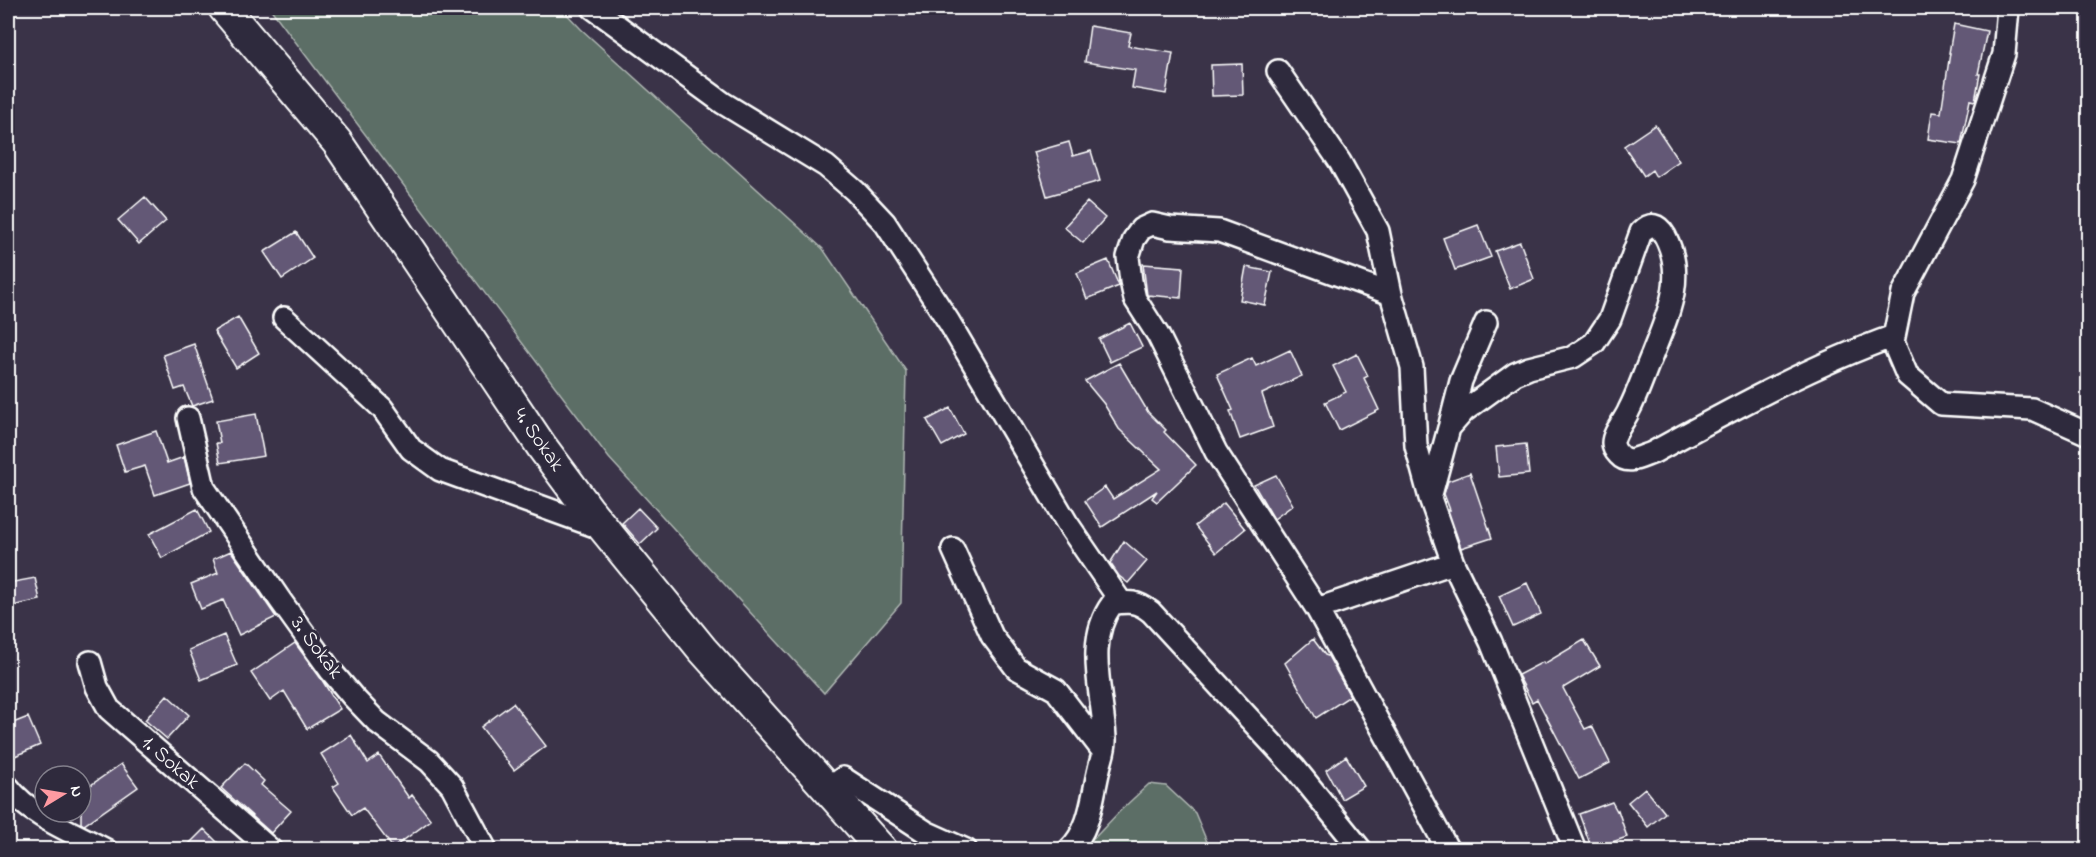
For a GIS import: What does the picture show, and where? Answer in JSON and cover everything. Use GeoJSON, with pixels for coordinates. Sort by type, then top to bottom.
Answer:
{"type":"FeatureCollection","features":[{"type":"Feature","properties":{"kind":"street","name":"4. Sokak"},"geometry":{"type":"LineString","coordinates":[[224,8],[337,142],[542,447],[606,530],[702,648],[882,849]]}},
{"type":"Feature","properties":{"kind":"street"},"geometry":{"type":"LineString","coordinates":[[593,8],[723,104],[826,166],[855,191],[885,223],[949,322],[1066,523],[1121,602]]}},
{"type":"Feature","properties":{"kind":"street"},"geometry":{"type":"LineString","coordinates":[[2008,8],[2004,54],[1963,180],[1903,293],[1893,342],[1907,375],[1941,404],[2032,409],[2088,434]]}},
{"type":"Feature","properties":{"kind":"street"},"geometry":{"type":"LineString","coordinates":[[1278,70],[1340,162],[1378,231],[1391,294],[1412,367],[1416,446],[1430,498],[1453,562],[1491,642],[1575,849]]}},
{"type":"Feature","properties":{"kind":"street"},"geometry":{"type":"LineString","coordinates":[[1391,294],[1219,231],[1170,228],[1152,224],[1141,229],[1134,239],[1128,257],[1135,299],[1158,335],[1216,452],[1317,609],[1448,849]]}},
{"type":"Feature","properties":{"kind":"street"},"geometry":{"type":"LineString","coordinates":[[1449,428],[1464,411],[1515,374],[1529,368],[1573,357],[1594,343],[1610,319],[1641,232],[1647,226],[1660,227],[1667,240],[1674,262],[1675,280],[1672,304],[1630,410],[1613,440],[1615,451],[1623,459],[1631,461],[1652,453],[1782,384],[1854,350],[1894,336]]}},
{"type":"Feature","properties":{"kind":"street"},"geometry":{"type":"LineString","coordinates":[[284,318],[382,408],[411,448],[440,470],[606,530]]}},
{"type":"Feature","properties":{"kind":"street"},"geometry":{"type":"LineString","coordinates":[[1430,498],[1461,381],[1486,322]]}},
{"type":"Feature","properties":{"kind":"street","name":"3. Sokak"},"geometry":{"type":"LineString","coordinates":[[188,418],[204,488],[246,546],[280,600],[331,671],[353,697],[377,722],[429,761],[452,786],[486,849]]}},
{"type":"Feature","properties":{"kind":"street"},"geometry":{"type":"LineString","coordinates":[[953,549],[992,636],[1016,668],[1056,690],[1103,751]]}},
{"type":"Feature","properties":{"kind":"street"},"geometry":{"type":"LineString","coordinates":[[1317,609],[1453,562]]}},
{"type":"Feature","properties":{"kind":"street"},"geometry":{"type":"LineString","coordinates":[[1069,849],[1076,843],[1089,817],[1106,741],[1096,659],[1100,625],[1104,614],[1112,604],[1130,600],[1151,612],[1294,767],[1361,849]]}},
{"type":"Feature","properties":{"kind":"street","name":"1. Sokak"},"geometry":{"type":"LineString","coordinates":[[90,662],[97,687],[109,710],[271,849]]}},
{"type":"Feature","properties":{"kind":"street"},"geometry":{"type":"LineString","coordinates":[[829,789],[843,778],[926,832],[966,849]]}},
{"type":"Feature","properties":{"kind":"street"},"geometry":{"type":"LineString","coordinates":[[8,787],[15,797],[33,811],[106,849]]}},
{"type":"Feature","properties":{"kind":"green space"},"geometry":{"type":"Polygon","coordinates":[[[270,8],[561,8],[581,29],[823,249],[906,371],[901,603],[824,693],[609,458],[270,8]]]}},
{"type":"Feature","properties":{"kind":"green space"},"geometry":{"type":"Polygon","coordinates":[[[1149,784],[1166,786],[1195,813],[1210,849],[1084,849],[1120,811],[1149,784]]]}},
{"type":"Feature","properties":{"kind":"building"},"geometry":{"type":"Polygon","coordinates":[[[1954,24],[1987,31],[1975,101],[1970,100],[1961,144],[1928,139],[1932,112],[1941,113],[1954,24]]]}},
{"type":"Feature","properties":{"kind":"building"},"geometry":{"type":"Polygon","coordinates":[[[1090,26],[1131,33],[1128,46],[1173,53],[1166,94],[1132,88],[1135,70],[1085,62],[1090,26]]]}},
{"type":"Feature","properties":{"kind":"building"},"geometry":{"type":"Polygon","coordinates":[[[1242,64],[1243,95],[1212,96],[1211,65],[1242,64]]]}},
{"type":"Feature","properties":{"kind":"building"},"geometry":{"type":"Polygon","coordinates":[[[1655,125],[1679,161],[1656,177],[1652,170],[1644,176],[1624,146],[1655,125]]]}},
{"type":"Feature","properties":{"kind":"building"},"geometry":{"type":"Polygon","coordinates":[[[1069,142],[1073,156],[1091,151],[1100,181],[1047,196],[1034,152],[1069,142]]]}},
{"type":"Feature","properties":{"kind":"building"},"geometry":{"type":"Polygon","coordinates":[[[145,197],[166,221],[139,244],[118,220],[145,197]]]}},
{"type":"Feature","properties":{"kind":"building"},"geometry":{"type":"Polygon","coordinates":[[[1087,202],[1105,218],[1083,243],[1064,227],[1087,202]]]}},
{"type":"Feature","properties":{"kind":"building"},"geometry":{"type":"Polygon","coordinates":[[[1478,225],[1491,257],[1455,270],[1443,238],[1478,225]]]}},
{"type":"Feature","properties":{"kind":"building"},"geometry":{"type":"Polygon","coordinates":[[[296,232],[313,258],[282,279],[264,252],[296,232]]]}},
{"type":"Feature","properties":{"kind":"building"},"geometry":{"type":"Polygon","coordinates":[[[1520,242],[1534,279],[1510,289],[1495,251],[1520,242]]]}},
{"type":"Feature","properties":{"kind":"building"},"geometry":{"type":"Polygon","coordinates":[[[1108,260],[1119,286],[1087,299],[1077,273],[1108,260]]]}},
{"type":"Feature","properties":{"kind":"building"},"geometry":{"type":"Polygon","coordinates":[[[1143,264],[1183,267],[1181,298],[1147,295],[1143,264]]]}},
{"type":"Feature","properties":{"kind":"building"},"geometry":{"type":"Polygon","coordinates":[[[1246,267],[1272,272],[1265,305],[1240,300],[1246,267]]]}},
{"type":"Feature","properties":{"kind":"building"},"geometry":{"type":"Polygon","coordinates":[[[238,317],[259,353],[236,368],[214,331],[238,317]]]}},
{"type":"Feature","properties":{"kind":"building"},"geometry":{"type":"Polygon","coordinates":[[[1130,323],[1142,347],[1110,362],[1099,339],[1130,323]]]}},
{"type":"Feature","properties":{"kind":"building"},"geometry":{"type":"Polygon","coordinates":[[[194,344],[213,399],[192,406],[184,387],[175,390],[163,355],[194,344]]]}},
{"type":"Feature","properties":{"kind":"building"},"geometry":{"type":"Polygon","coordinates":[[[1290,350],[1302,376],[1262,394],[1273,427],[1240,439],[1230,411],[1233,410],[1217,374],[1252,358],[1256,366],[1290,350]]]}},
{"type":"Feature","properties":{"kind":"building"},"geometry":{"type":"Polygon","coordinates":[[[1357,354],[1368,376],[1364,378],[1379,410],[1339,430],[1325,402],[1346,392],[1333,366],[1357,354]]]}},
{"type":"Feature","properties":{"kind":"building"},"geometry":{"type":"Polygon","coordinates":[[[1119,363],[1148,412],[1196,465],[1157,502],[1152,498],[1157,491],[1102,527],[1085,501],[1105,487],[1113,499],[1161,469],[1119,429],[1104,404],[1085,381],[1119,363]]]}},
{"type":"Feature","properties":{"kind":"building"},"geometry":{"type":"Polygon","coordinates":[[[950,408],[964,434],[942,446],[927,420],[950,408]]]}},
{"type":"Feature","properties":{"kind":"building"},"geometry":{"type":"Polygon","coordinates":[[[256,414],[264,456],[220,463],[216,443],[220,443],[216,421],[256,414]]]}},
{"type":"Feature","properties":{"kind":"building"},"geometry":{"type":"Polygon","coordinates":[[[156,431],[167,463],[184,457],[190,483],[155,495],[145,466],[125,472],[116,445],[156,431]]]}},
{"type":"Feature","properties":{"kind":"building"},"geometry":{"type":"Polygon","coordinates":[[[1526,444],[1529,474],[1499,477],[1496,447],[1526,444]]]}},
{"type":"Feature","properties":{"kind":"building"},"geometry":{"type":"Polygon","coordinates":[[[1470,473],[1492,538],[1461,548],[1444,494],[1448,481],[1470,473]]]}},
{"type":"Feature","properties":{"kind":"building"},"geometry":{"type":"Polygon","coordinates":[[[1276,475],[1293,505],[1274,519],[1254,485],[1276,475]]]}},
{"type":"Feature","properties":{"kind":"building"},"geometry":{"type":"Polygon","coordinates":[[[1224,503],[1245,529],[1216,553],[1195,526],[1224,503]]]}},
{"type":"Feature","properties":{"kind":"building"},"geometry":{"type":"Polygon","coordinates":[[[638,508],[657,528],[640,544],[622,523],[638,508]]]}},
{"type":"Feature","properties":{"kind":"building"},"geometry":{"type":"Polygon","coordinates":[[[197,509],[209,532],[162,558],[149,534],[197,509]]]}},
{"type":"Feature","properties":{"kind":"building"},"geometry":{"type":"Polygon","coordinates":[[[1124,541],[1147,561],[1128,583],[1119,576],[1110,563],[1124,541]]]}},
{"type":"Feature","properties":{"kind":"building"},"geometry":{"type":"Polygon","coordinates":[[[231,551],[276,617],[239,635],[223,600],[201,609],[191,584],[218,573],[213,559],[231,551]]]}},
{"type":"Feature","properties":{"kind":"building"},"geometry":{"type":"Polygon","coordinates":[[[35,578],[40,600],[8,607],[8,583],[35,578]]]}},
{"type":"Feature","properties":{"kind":"building"},"geometry":{"type":"Polygon","coordinates":[[[1527,583],[1541,614],[1513,627],[1499,596],[1527,583]]]}},
{"type":"Feature","properties":{"kind":"building"},"geometry":{"type":"Polygon","coordinates":[[[224,635],[237,665],[201,680],[189,650],[224,635]]]}},
{"type":"Feature","properties":{"kind":"building"},"geometry":{"type":"Polygon","coordinates":[[[1313,639],[1328,656],[1350,696],[1316,718],[1285,663],[1313,639]]]}},
{"type":"Feature","properties":{"kind":"building"},"geometry":{"type":"Polygon","coordinates":[[[1584,640],[1600,666],[1563,688],[1585,729],[1592,726],[1610,763],[1579,779],[1537,699],[1532,702],[1518,675],[1543,662],[1544,664],[1584,640]]]}},
{"type":"Feature","properties":{"kind":"building"},"geometry":{"type":"Polygon","coordinates":[[[295,643],[340,709],[307,729],[284,691],[270,701],[251,673],[295,643]]]}},
{"type":"Feature","properties":{"kind":"building"},"geometry":{"type":"Polygon","coordinates":[[[167,695],[189,715],[167,739],[145,720],[167,695]]]}},
{"type":"Feature","properties":{"kind":"building"},"geometry":{"type":"Polygon","coordinates":[[[513,703],[546,746],[514,770],[481,727],[513,703]]]}},
{"type":"Feature","properties":{"kind":"building"},"geometry":{"type":"Polygon","coordinates":[[[28,717],[40,745],[8,759],[8,725],[28,717]]]}},
{"type":"Feature","properties":{"kind":"building"},"geometry":{"type":"Polygon","coordinates":[[[351,735],[368,763],[379,755],[409,798],[412,795],[431,820],[393,848],[363,808],[352,815],[333,787],[339,783],[321,754],[351,735]]]}},
{"type":"Feature","properties":{"kind":"building"},"geometry":{"type":"Polygon","coordinates":[[[1346,756],[1364,786],[1342,799],[1326,770],[1346,756]]]}},
{"type":"Feature","properties":{"kind":"building"},"geometry":{"type":"Polygon","coordinates":[[[245,763],[264,781],[261,785],[291,811],[271,833],[221,788],[245,763]]]}},
{"type":"Feature","properties":{"kind":"building"},"geometry":{"type":"Polygon","coordinates":[[[121,764],[138,787],[93,819],[93,784],[121,764]]]}},
{"type":"Feature","properties":{"kind":"building"},"geometry":{"type":"Polygon","coordinates":[[[1645,788],[1665,813],[1648,827],[1628,802],[1645,788]]]}},
{"type":"Feature","properties":{"kind":"building"},"geometry":{"type":"Polygon","coordinates":[[[1612,802],[1618,810],[1627,837],[1592,849],[1579,814],[1612,802]]]}},
{"type":"Feature","properties":{"kind":"building"},"geometry":{"type":"Polygon","coordinates":[[[204,829],[224,849],[184,849],[204,829]]]}}]}
